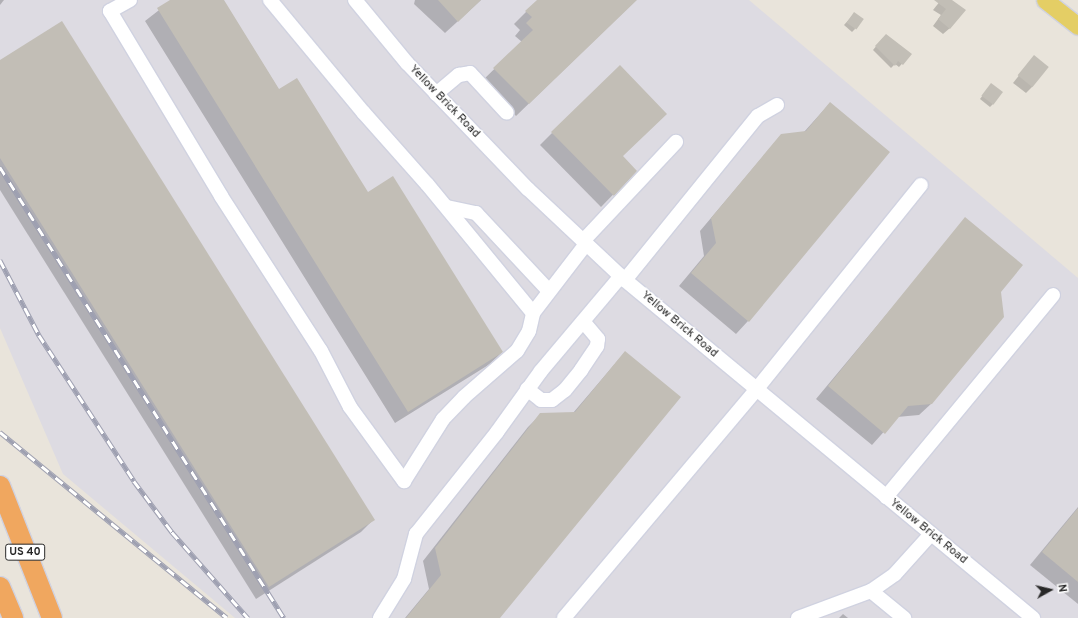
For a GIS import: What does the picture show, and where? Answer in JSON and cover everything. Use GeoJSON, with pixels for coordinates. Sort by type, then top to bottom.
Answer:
{"type":"FeatureCollection","features":[{"type":"Feature","properties":{"kind":"highway","name":"US 40"},"geometry":{"type":"LineString","coordinates":[[0,486],[52,618]]}},
{"type":"Feature","properties":{"kind":"highway"},"geometry":{"type":"LineString","coordinates":[[0,587],[13,618]]}},
{"type":"Feature","properties":{"kind":"main road"},"geometry":{"type":"LineString","coordinates":[[1045,0],[1078,26]]}},
{"type":"Feature","properties":{"kind":"street"},"geometry":{"type":"LineString","coordinates":[[130,0],[110,11],[221,196],[321,351],[350,407],[404,481],[443,419],[464,396],[518,351],[529,331],[533,313],[584,242],[676,142]]}},
{"type":"Feature","properties":{"kind":"street"},"geometry":{"type":"LineString","coordinates":[[270,0],[363,112],[447,207],[533,313]]}},
{"type":"Feature","properties":{"kind":"street","name":"Yellow Brick Road"},"geometry":{"type":"LineString","coordinates":[[355,0],[407,63],[436,94],[528,189],[623,278],[756,390],[1033,618]]}},
{"type":"Feature","properties":{"kind":"street"},"geometry":{"type":"LineString","coordinates":[[436,94],[459,75],[470,73],[508,114]]}},
{"type":"Feature","properties":{"kind":"street"},"geometry":{"type":"LineString","coordinates":[[380,618],[404,579],[416,534],[497,432],[527,389],[583,321],[623,278],[758,116],[778,105]]}},
{"type":"Feature","properties":{"kind":"street"},"geometry":{"type":"LineString","coordinates":[[564,618],[756,390],[921,185]]}},
{"type":"Feature","properties":{"kind":"street"},"geometry":{"type":"LineString","coordinates":[[447,207],[476,213],[549,291]]}},
{"type":"Feature","properties":{"kind":"street"},"geometry":{"type":"LineString","coordinates":[[886,497],[1053,295]]}},
{"type":"Feature","properties":{"kind":"street"},"geometry":{"type":"LineString","coordinates":[[527,389],[542,400],[552,400],[565,390],[597,346],[598,339],[583,321]]}},
{"type":"Feature","properties":{"kind":"street"},"geometry":{"type":"LineString","coordinates":[[798,618],[871,591],[895,574],[931,534]]}},
{"type":"Feature","properties":{"kind":"street"},"geometry":{"type":"LineString","coordinates":[[871,591],[904,618]]}},
{"type":"Feature","properties":{"kind":"shaded area"},"geometry":{"type":"Polygon","coordinates":[[[0,0],[749,0],[1078,278],[1078,618],[235,618],[63,474],[0,328],[0,0]]]}},
{"type":"Feature","properties":{"kind":"building"},"geometry":{"type":"Polygon","coordinates":[[[170,0],[224,0],[279,89],[297,78],[368,192],[393,176],[503,352],[408,412],[157,8],[170,0]]]}},
{"type":"Feature","properties":{"kind":"building"},"geometry":{"type":"Polygon","coordinates":[[[438,0],[481,0],[458,22],[438,0]]]}},
{"type":"Feature","properties":{"kind":"building"},"geometry":{"type":"Polygon","coordinates":[[[537,0],[637,0],[529,104],[493,68],[533,30],[526,23],[532,17],[525,11],[537,0]]]}},
{"type":"Feature","properties":{"kind":"building"},"geometry":{"type":"Polygon","coordinates":[[[934,0],[952,0],[966,10],[950,29],[938,19],[946,9],[934,0]]]}},
{"type":"Feature","properties":{"kind":"building"},"geometry":{"type":"Polygon","coordinates":[[[854,12],[864,19],[856,30],[847,23],[854,12]]]}},
{"type":"Feature","properties":{"kind":"building"},"geometry":{"type":"Polygon","coordinates":[[[62,21],[375,520],[269,587],[0,158],[0,60],[62,21]]]}},
{"type":"Feature","properties":{"kind":"building"},"geometry":{"type":"Polygon","coordinates":[[[886,34],[912,54],[903,65],[898,61],[895,66],[875,46],[886,34]]]}},
{"type":"Feature","properties":{"kind":"building"},"geometry":{"type":"Polygon","coordinates":[[[1034,55],[1049,67],[1032,87],[1018,75],[1034,55]]]}},
{"type":"Feature","properties":{"kind":"building"},"geometry":{"type":"Polygon","coordinates":[[[620,65],[667,114],[623,156],[637,171],[614,196],[551,132],[620,65]]]}},
{"type":"Feature","properties":{"kind":"building"},"geometry":{"type":"Polygon","coordinates":[[[991,83],[1003,92],[993,105],[981,96],[991,83]]]}},
{"type":"Feature","properties":{"kind":"building"},"geometry":{"type":"Polygon","coordinates":[[[830,102],[890,152],[749,322],[691,273],[716,243],[711,218],[781,134],[806,131],[830,102]]]}},
{"type":"Feature","properties":{"kind":"building"},"geometry":{"type":"Polygon","coordinates":[[[965,217],[1023,265],[1001,292],[1004,317],[932,404],[908,406],[885,434],[828,386],[965,217]]]}},
{"type":"Feature","properties":{"kind":"building"},"geometry":{"type":"Polygon","coordinates":[[[625,351],[681,397],[500,618],[406,618],[441,575],[435,548],[540,413],[575,412],[625,351]]]}},
{"type":"Feature","properties":{"kind":"building"},"geometry":{"type":"Polygon","coordinates":[[[1078,508],[1078,582],[1042,552],[1078,508]]]}},
{"type":"Feature","properties":{"kind":"railway"},"geometry":{"type":"LineString","coordinates":[[0,167],[284,618]]}},
{"type":"Feature","properties":{"kind":"railway"},"geometry":{"type":"LineString","coordinates":[[0,260],[39,335],[134,481],[172,532],[248,618]]}},
{"type":"Feature","properties":{"kind":"railway"},"geometry":{"type":"LineString","coordinates":[[0,432],[227,618]]}}]}
